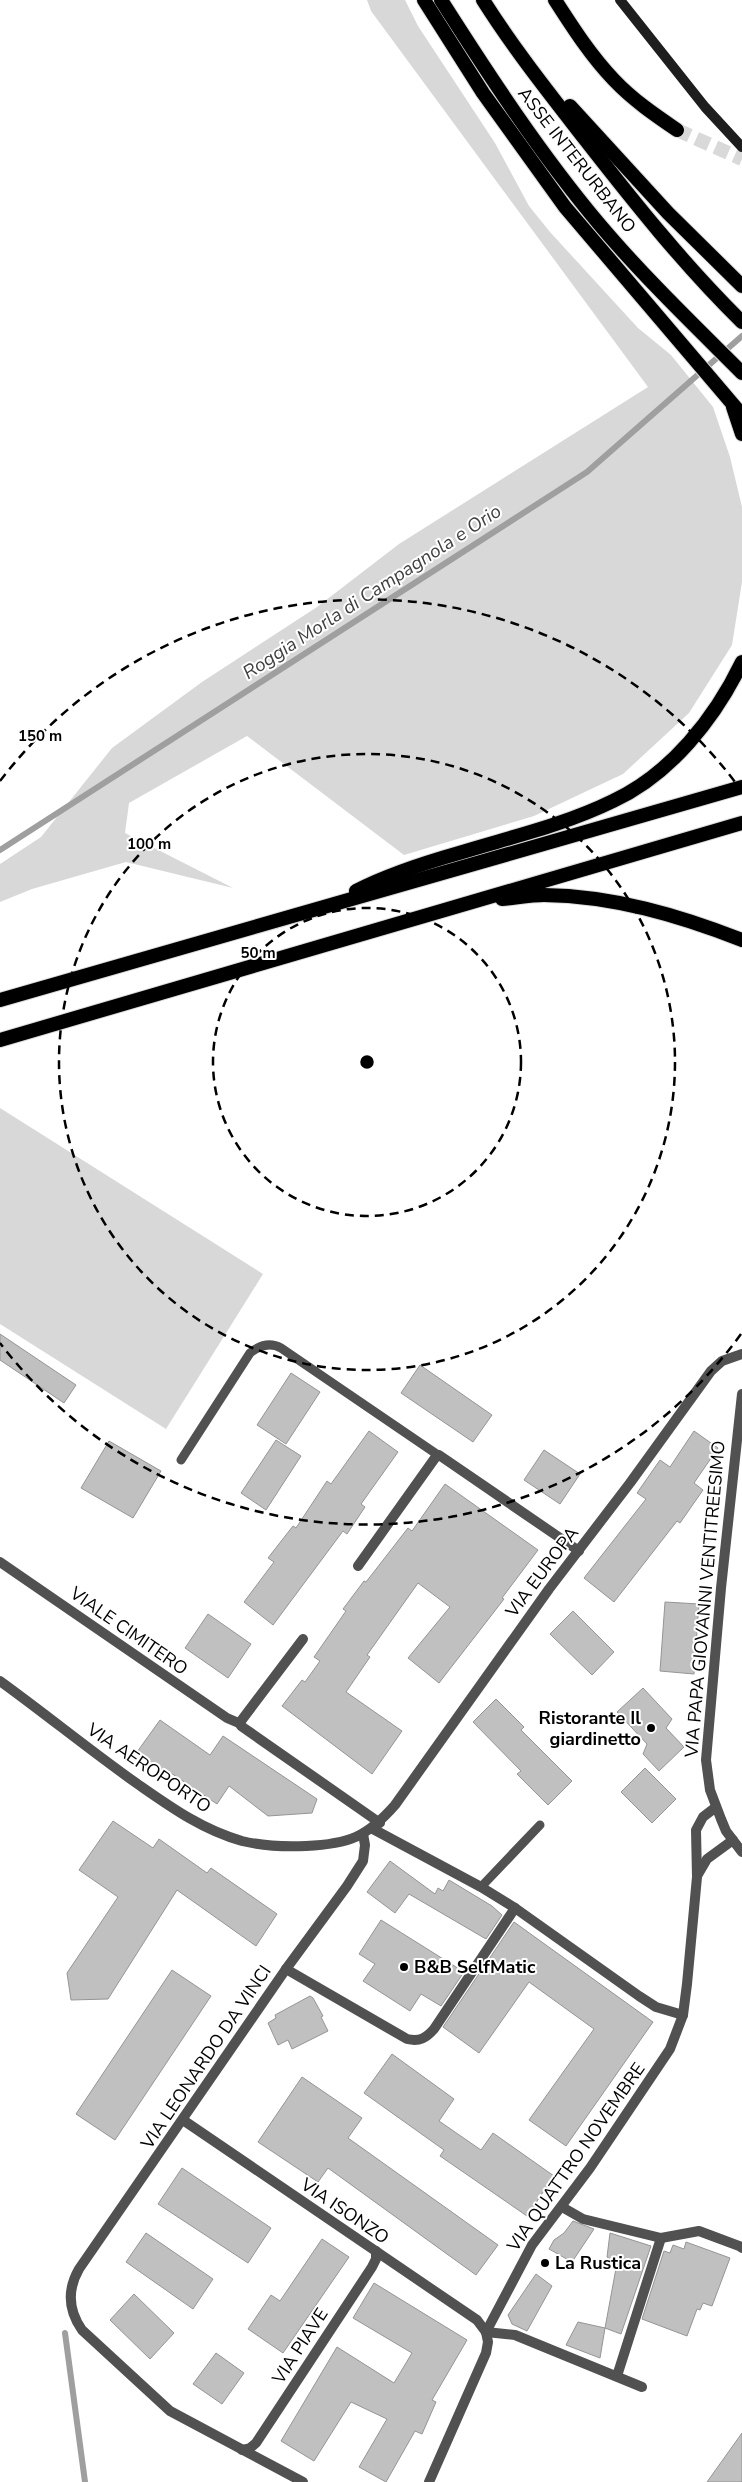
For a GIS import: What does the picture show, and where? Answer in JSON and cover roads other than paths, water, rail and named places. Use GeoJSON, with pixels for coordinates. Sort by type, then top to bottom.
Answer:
{"type":"FeatureCollection","features":[{"type":"Feature","properties":{"kind":"highway"},"geometry":{"type":"LineString","coordinates":[[424,0],[482,93],[565,207],[737,411],[742,434]]}},
{"type":"Feature","properties":{"kind":"highway","name":"ASSE INTERURBANO"},"geometry":{"type":"LineString","coordinates":[[441,0],[500,90],[601,226],[742,373]]}},
{"type":"Feature","properties":{"kind":"highway","name":"ASSE INTERURBANO"},"geometry":{"type":"LineString","coordinates":[[484,0],[510,42],[626,192],[674,250],[742,322]]}},
{"type":"Feature","properties":{"kind":"highway"},"geometry":{"type":"LineString","coordinates":[[555,0],[586,47],[613,79],[632,98],[677,130]]}},
{"type":"Feature","properties":{"kind":"highway"},"geometry":{"type":"LineString","coordinates":[[510,42],[668,213],[742,286]]}},
{"type":"Feature","properties":{"kind":"highway"},"geometry":{"type":"LineString","coordinates":[[329,905],[374,882],[413,867],[567,821],[614,801],[646,782],[681,750],[712,716],[742,662]]}},
{"type":"Feature","properties":{"kind":"highway"},"geometry":{"type":"LineString","coordinates":[[0,1000],[742,787]]}},
{"type":"Feature","properties":{"kind":"highway"},"geometry":{"type":"LineString","coordinates":[[0,1040],[742,823]]}},
{"type":"Feature","properties":{"kind":"highway"},"geometry":{"type":"LineString","coordinates":[[464,904],[542,895],[591,898],[640,906],[673,915],[742,940]]}},
{"type":"Feature","properties":{"kind":"main road"},"geometry":{"type":"LineString","coordinates":[[620,0],[705,107],[742,147]]}},
{"type":"Feature","properties":{"kind":"street","name":"VIA EUROPA"},"geometry":{"type":"LineString","coordinates":[[376,1826],[395,1805],[549,1589],[711,1371],[722,1361],[742,1354]]}},
{"type":"Feature","properties":{"kind":"street","name":"VIA PAPA GIOVANNI VENTITREESIMO"},"geometry":{"type":"LineString","coordinates":[[742,1394],[721,1588],[706,1760],[707,1777],[716,1807],[733,1840],[742,1852]]}},
{"type":"Feature","properties":{"kind":"street"},"geometry":{"type":"LineString","coordinates":[[358,1566],[438,1455],[579,1551]]}},
{"type":"Feature","properties":{"kind":"street","name":"VIALE CIMITERO"},"geometry":{"type":"LineString","coordinates":[[0,1562],[226,1718],[241,1724],[242,1728],[376,1826],[481,1886],[656,2007],[683,2015]]}},
{"type":"Feature","properties":{"kind":"street"},"geometry":{"type":"LineString","coordinates":[[241,1724],[303,1639]]}},
{"type":"Feature","properties":{"kind":"street","name":"VIA AEROPORTO"},"geometry":{"type":"LineString","coordinates":[[0,1680],[118,1770],[199,1824],[242,1841],[271,1846],[319,1845],[346,1840],[363,1834],[376,1826]]}},
{"type":"Feature","properties":{"kind":"street"},"geometry":{"type":"LineString","coordinates":[[683,2015],[697,1877],[696,1830],[703,1817],[716,1807]]}},
{"type":"Feature","properties":{"kind":"street","name":"VIA LEONARDO DA VINCI"},"geometry":{"type":"LineString","coordinates":[[242,2450],[170,2411],[82,2330],[75,2320],[70,2298],[70,2288],[79,2269],[286,1969],[356,1872],[365,1853],[363,1834]]}},
{"type":"Feature","properties":{"kind":"street"},"geometry":{"type":"LineString","coordinates":[[697,1877],[707,1859],[733,1840]]}},
{"type":"Feature","properties":{"kind":"street"},"geometry":{"type":"LineString","coordinates":[[286,1969],[408,2039],[419,2040],[428,2036],[434,2029],[515,1908]]}},
{"type":"Feature","properties":{"kind":"street","name":"VIA QUATTRO NOVEMBRE"},"geometry":{"type":"LineString","coordinates":[[429,2482],[486,2354],[488,2342],[486,2332],[532,2245],[562,2207],[659,2067],[670,2049],[683,2015]]}},
{"type":"Feature","properties":{"kind":"street","name":"VIA ISONZO"},"geometry":{"type":"LineString","coordinates":[[183,2120],[477,2320],[486,2332]]}},
{"type":"Feature","properties":{"kind":"street"},"geometry":{"type":"LineString","coordinates":[[562,2207],[584,2219],[661,2238],[699,2232],[742,2247]]}},
{"type":"Feature","properties":{"kind":"street"},"geometry":{"type":"LineString","coordinates":[[617,2376],[661,2238]]}},
{"type":"Feature","properties":{"kind":"street","name":"VIA PIAVE"},"geometry":{"type":"LineString","coordinates":[[242,2450],[250,2448],[256,2443],[372,2267],[376,2260],[376,2251]]}},
{"type":"Feature","properties":{"kind":"street"},"geometry":{"type":"LineString","coordinates":[[486,2332],[515,2335],[642,2387]]}},
{"type":"Feature","properties":{"kind":"street"},"geometry":{"type":"LineString","coordinates":[[242,2450],[303,2482]]}},
{"type":"Feature","properties":{"kind":"lane"},"geometry":{"type":"LineString","coordinates":[[181,1460],[250,1353],[270,1344],[276,1345],[438,1455]]}},
{"type":"Feature","properties":{"kind":"lane"},"geometry":{"type":"LineString","coordinates":[[481,1886],[540,1825]]}},
{"type":"Feature","properties":{"kind":"waterway","name":"Roggia Morla di Campagnola e Orio"},"geometry":{"type":"LineString","coordinates":[[0,850],[587,472],[742,336]]}},
{"type":"Feature","properties":{"kind":"waterway"},"geometry":{"type":"LineString","coordinates":[[65,2333],[85,2482]]}},
{"type":"Feature","properties":{"kind":"tunnel"},"geometry":{"type":"LineString","coordinates":[[677,130],[742,159]]}},
{"type":"Feature","properties":{"kind":"place","name":"Ristorante Il giardinetto"},"geometry":{"type":"Point","coordinates":[651,1728]}},
{"type":"Feature","properties":{"kind":"place","name":"B&B SelfMatic"},"geometry":{"type":"Point","coordinates":[404,1967]}},
{"type":"Feature","properties":{"kind":"place","name":"La Rustica"},"geometry":{"type":"Point","coordinates":[545,2263]}}]}
